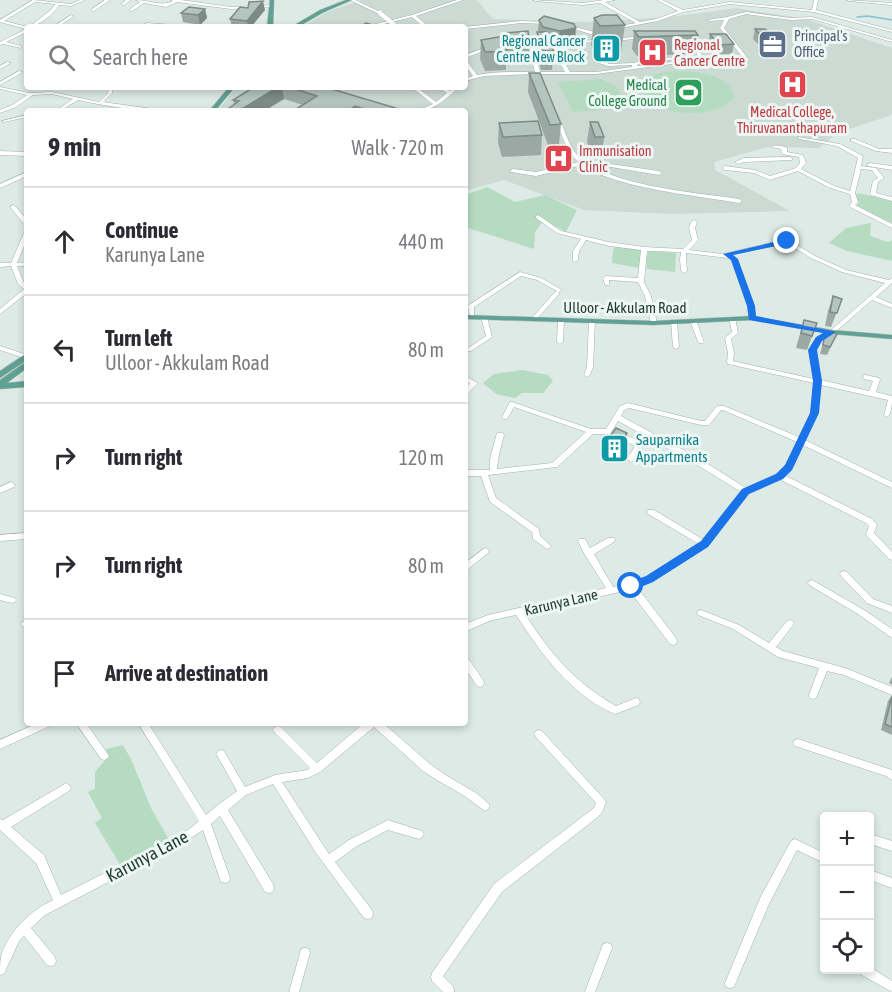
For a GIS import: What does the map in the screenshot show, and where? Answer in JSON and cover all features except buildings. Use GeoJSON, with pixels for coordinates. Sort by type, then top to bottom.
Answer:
{"type":"FeatureCollection","features":[{"type":"Feature","properties":{"kind":"main road"},"geometry":{"type":"LineString","coordinates":[[299,24],[316,14],[351,0]]}},
{"type":"Feature","properties":{"kind":"main road"},"geometry":{"type":"LineString","coordinates":[[266,24],[270,3]]}},
{"type":"Feature","properties":{"kind":"main road"},"geometry":{"type":"LineString","coordinates":[[270,3],[270,24]]}},
{"type":"Feature","properties":{"kind":"main road"},"geometry":{"type":"LineString","coordinates":[[208,108],[223,90]]}},
{"type":"Feature","properties":{"kind":"main road"},"geometry":{"type":"LineString","coordinates":[[214,108],[230,90]]}},
{"type":"Feature","properties":{"kind":"main road","name":"Ulloor - Akkulam Road"},"geometry":{"type":"LineString","coordinates":[[469,317],[654,323],[752,318],[831,332],[892,337]]}},
{"type":"Feature","properties":{"kind":"main road"},"geometry":{"type":"LineString","coordinates":[[0,375],[24,359]]}},
{"type":"Feature","properties":{"kind":"main road"},"geometry":{"type":"LineString","coordinates":[[0,385],[24,366]]}},
{"type":"Feature","properties":{"kind":"main road"},"geometry":{"type":"LineString","coordinates":[[0,385],[24,384]]}},
{"type":"Feature","properties":{"kind":"main road"},"geometry":{"type":"LineString","coordinates":[[0,390],[24,384]]}},
{"type":"Feature","properties":{"kind":"street"},"geometry":{"type":"LineString","coordinates":[[0,21],[35,0],[73,5],[83,0]]}},
{"type":"Feature","properties":{"kind":"street"},"geometry":{"type":"LineString","coordinates":[[93,10],[108,0]]}},
{"type":"Feature","properties":{"kind":"street"},"geometry":{"type":"LineString","coordinates":[[123,4],[129,0]]}},
{"type":"Feature","properties":{"kind":"street"},"geometry":{"type":"LineString","coordinates":[[351,0],[380,13],[393,24]]}},
{"type":"Feature","properties":{"kind":"street"},"geometry":{"type":"LineString","coordinates":[[535,0],[583,4],[614,0]]}},
{"type":"Feature","properties":{"kind":"street"},"geometry":{"type":"LineString","coordinates":[[659,0],[688,15]]}},
{"type":"Feature","properties":{"kind":"street"},"geometry":{"type":"LineString","coordinates":[[814,11],[816,0]]}},
{"type":"Feature","properties":{"kind":"street"},"geometry":{"type":"LineString","coordinates":[[849,0],[892,4]]}},
{"type":"Feature","properties":{"kind":"street"},"geometry":{"type":"LineString","coordinates":[[131,10],[141,1],[166,6],[174,1],[231,8],[270,3]]}},
{"type":"Feature","properties":{"kind":"street"},"geometry":{"type":"LineString","coordinates":[[379,24],[459,1],[465,6]]}},
{"type":"Feature","properties":{"kind":"street"},"geometry":{"type":"LineString","coordinates":[[601,2],[639,23]]}},
{"type":"Feature","properties":{"kind":"street"},"geometry":{"type":"LineString","coordinates":[[612,29],[682,11],[730,3],[814,11],[892,31]]}},
{"type":"Feature","properties":{"kind":"street"},"geometry":{"type":"LineString","coordinates":[[34,24],[54,10],[57,4]]}},
{"type":"Feature","properties":{"kind":"street"},"geometry":{"type":"LineString","coordinates":[[709,20],[746,13],[791,19],[812,18],[892,41]]}},
{"type":"Feature","properties":{"kind":"street"},"geometry":{"type":"LineString","coordinates":[[60,24],[72,16]]}},
{"type":"Feature","properties":{"kind":"street"},"geometry":{"type":"LineString","coordinates":[[413,16],[423,24]]}},
{"type":"Feature","properties":{"kind":"street"},"geometry":{"type":"LineString","coordinates":[[468,79],[537,73],[596,73],[634,66],[747,60],[722,28],[727,18]]}},
{"type":"Feature","properties":{"kind":"street"},"geometry":{"type":"LineString","coordinates":[[0,21],[24,27]]}},
{"type":"Feature","properties":{"kind":"street"},"geometry":{"type":"LineString","coordinates":[[468,28],[521,22],[549,23]]}},
{"type":"Feature","properties":{"kind":"street"},"geometry":{"type":"LineString","coordinates":[[147,24],[165,23]]}},
{"type":"Feature","properties":{"kind":"street"},"geometry":{"type":"LineString","coordinates":[[559,24],[598,37],[621,40],[654,35]]}},
{"type":"Feature","properties":{"kind":"street"},"geometry":{"type":"LineString","coordinates":[[2,44],[24,31]]}},
{"type":"Feature","properties":{"kind":"street"},"geometry":{"type":"LineString","coordinates":[[515,44],[554,48],[598,37],[604,32]]}},
{"type":"Feature","properties":{"kind":"street"},"geometry":{"type":"LineString","coordinates":[[600,59],[608,65],[634,66],[646,60],[701,57],[698,47],[686,33]]}},
{"type":"Feature","properties":{"kind":"street"},"geometry":{"type":"LineString","coordinates":[[16,37],[24,38]]}},
{"type":"Feature","properties":{"kind":"street"},"geometry":{"type":"LineString","coordinates":[[2,44],[19,47]]}},
{"type":"Feature","properties":{"kind":"street"},"geometry":{"type":"LineString","coordinates":[[530,44],[537,73],[542,83]]}},
{"type":"Feature","properties":{"kind":"street"},"geometry":{"type":"LineString","coordinates":[[468,56],[494,46]]}},
{"type":"Feature","properties":{"kind":"street"},"geometry":{"type":"LineString","coordinates":[[554,48],[568,73]]}},
{"type":"Feature","properties":{"kind":"street"},"geometry":{"type":"LineString","coordinates":[[0,68],[9,63]]}},
{"type":"Feature","properties":{"kind":"street"},"geometry":{"type":"LineString","coordinates":[[468,66],[476,77]]}},
{"type":"Feature","properties":{"kind":"street"},"geometry":{"type":"LineString","coordinates":[[0,86],[21,72]]}},
{"type":"Feature","properties":{"kind":"street"},"geometry":{"type":"LineString","coordinates":[[0,86],[32,94],[52,93],[138,108]]}},
{"type":"Feature","properties":{"kind":"street"},"geometry":{"type":"LineString","coordinates":[[52,93],[56,90]]}},
{"type":"Feature","properties":{"kind":"street"},"geometry":{"type":"LineString","coordinates":[[100,103],[110,90]]}},
{"type":"Feature","properties":{"kind":"street"},"geometry":{"type":"LineString","coordinates":[[417,90],[436,104]]}},
{"type":"Feature","properties":{"kind":"street"},"geometry":{"type":"LineString","coordinates":[[445,90],[451,93]]}},
{"type":"Feature","properties":{"kind":"street"},"geometry":{"type":"LineString","coordinates":[[426,108],[436,104],[454,90]]}},
{"type":"Feature","properties":{"kind":"street"},"geometry":{"type":"LineString","coordinates":[[1,116],[32,94]]}},
{"type":"Feature","properties":{"kind":"street"},"geometry":{"type":"LineString","coordinates":[[62,108],[77,99]]}},
{"type":"Feature","properties":{"kind":"street"},"geometry":{"type":"LineString","coordinates":[[433,108],[436,104]]}},
{"type":"Feature","properties":{"kind":"street"},"geometry":{"type":"LineString","coordinates":[[552,105],[576,158],[601,175],[636,184],[739,201]]}},
{"type":"Feature","properties":{"kind":"street"},"geometry":{"type":"LineString","coordinates":[[1,116],[24,116]]}},
{"type":"Feature","properties":{"kind":"street"},"geometry":{"type":"LineString","coordinates":[[1,116],[1,128]]}},
{"type":"Feature","properties":{"kind":"street"},"geometry":{"type":"LineString","coordinates":[[800,138],[838,145],[860,162],[874,169],[881,178],[876,181],[873,194],[892,199]]}},
{"type":"Feature","properties":{"kind":"street"},"geometry":{"type":"LineString","coordinates":[[853,140],[867,146],[892,151]]}},
{"type":"Feature","properties":{"kind":"street"},"geometry":{"type":"LineString","coordinates":[[867,146],[860,162],[852,194],[855,202],[852,206],[892,225]]}},
{"type":"Feature","properties":{"kind":"street"},"geometry":{"type":"LineString","coordinates":[[774,147],[784,148],[784,153],[801,156],[803,161]]}},
{"type":"Feature","properties":{"kind":"street"},"geometry":{"type":"LineString","coordinates":[[0,153],[24,154]]}},
{"type":"Feature","properties":{"kind":"street"},"geometry":{"type":"LineString","coordinates":[[738,162],[782,157],[803,161]]}},
{"type":"Feature","properties":{"kind":"street"},"geometry":{"type":"LineString","coordinates":[[750,171],[755,163],[754,160]]}},
{"type":"Feature","properties":{"kind":"street"},"geometry":{"type":"LineString","coordinates":[[725,168],[750,171],[770,178],[798,169],[803,161]]}},
{"type":"Feature","properties":{"kind":"street"},"geometry":{"type":"LineString","coordinates":[[513,171],[536,174],[582,162],[659,174]]}},
{"type":"Feature","properties":{"kind":"street"},"geometry":{"type":"LineString","coordinates":[[860,162],[892,168]]}},
{"type":"Feature","properties":{"kind":"street"},"geometry":{"type":"LineString","coordinates":[[798,169],[832,187],[852,194]]}},
{"type":"Feature","properties":{"kind":"street"},"geometry":{"type":"LineString","coordinates":[[0,186],[24,175]]}},
{"type":"Feature","properties":{"kind":"street"},"geometry":{"type":"LineString","coordinates":[[13,207],[24,220]]}},
{"type":"Feature","properties":{"kind":"street"},"geometry":{"type":"LineString","coordinates":[[538,217],[559,232],[644,249],[726,254],[787,241],[813,257],[844,271],[891,281]]}},
{"type":"Feature","properties":{"kind":"street"},"geometry":{"type":"LineString","coordinates":[[683,250],[695,240],[692,228],[694,222]]}},
{"type":"Feature","properties":{"kind":"street"},"geometry":{"type":"LineString","coordinates":[[575,260],[576,251],[584,238]]}},
{"type":"Feature","properties":{"kind":"street"},"geometry":{"type":"LineString","coordinates":[[24,242],[13,264],[24,286]]}},
{"type":"Feature","properties":{"kind":"street"},"geometry":{"type":"LineString","coordinates":[[644,249],[641,280],[648,296],[654,323]]}},
{"type":"Feature","properties":{"kind":"street"},"geometry":{"type":"LineString","coordinates":[[683,250],[684,271]]}},
{"type":"Feature","properties":{"kind":"street"},"geometry":{"type":"LineString","coordinates":[[726,254],[734,259],[751,306],[752,318]]}},
{"type":"Feature","properties":{"kind":"street"},"geometry":{"type":"LineString","coordinates":[[0,265],[24,264]]}},
{"type":"Feature","properties":{"kind":"street"},"geometry":{"type":"LineString","coordinates":[[469,317],[471,306],[475,302],[520,274],[539,279],[558,291],[534,319]]}},
{"type":"Feature","properties":{"kind":"street"},"geometry":{"type":"LineString","coordinates":[[607,284],[606,278],[641,280]]}},
{"type":"Feature","properties":{"kind":"street"},"geometry":{"type":"LineString","coordinates":[[831,332],[891,281]]}},
{"type":"Feature","properties":{"kind":"street"},"geometry":{"type":"LineString","coordinates":[[0,312],[24,292]]}},
{"type":"Feature","properties":{"kind":"street"},"geometry":{"type":"LineString","coordinates":[[872,298],[892,306]]}},
{"type":"Feature","properties":{"kind":"street"},"geometry":{"type":"LineString","coordinates":[[469,350],[489,338],[484,317]]}},
{"type":"Feature","properties":{"kind":"street"},"geometry":{"type":"LineString","coordinates":[[732,318],[735,333],[728,338],[732,353],[730,362],[891,398],[887,415]]}},
{"type":"Feature","properties":{"kind":"street"},"geometry":{"type":"LineString","coordinates":[[560,342],[561,320]]}},
{"type":"Feature","properties":{"kind":"street"},"geometry":{"type":"LineString","coordinates":[[587,375],[590,367],[592,321]]}},
{"type":"Feature","properties":{"kind":"street"},"geometry":{"type":"LineString","coordinates":[[693,321],[701,342]]}},
{"type":"Feature","properties":{"kind":"street"},"geometry":{"type":"LineString","coordinates":[[674,322],[676,347]]}},
{"type":"Feature","properties":{"kind":"street","name":"Karunya Lane"},"geometry":{"type":"LineString","coordinates":[[468,627],[488,618],[631,586],[650,579],[705,544],[746,491],[779,476],[789,467],[814,413],[818,381],[812,350],[819,339],[831,332]]}},
{"type":"Feature","properties":{"kind":"street"},"geometry":{"type":"LineString","coordinates":[[0,348],[24,356]]}},
{"type":"Feature","properties":{"kind":"street"},"geometry":{"type":"LineString","coordinates":[[866,377],[877,380],[872,393]]}},
{"type":"Feature","properties":{"kind":"street"},"geometry":{"type":"LineString","coordinates":[[468,380],[475,383],[468,389]]}},
{"type":"Feature","properties":{"kind":"street"},"geometry":{"type":"LineString","coordinates":[[505,417],[512,404],[591,431],[604,433],[608,431],[636,443],[638,448],[631,459]]}},
{"type":"Feature","properties":{"kind":"street"},"geometry":{"type":"LineString","coordinates":[[608,431],[624,405],[707,423],[714,412],[724,408],[892,485]]}},
{"type":"Feature","properties":{"kind":"street"},"geometry":{"type":"LineString","coordinates":[[616,417],[698,461],[746,491]]}},
{"type":"Feature","properties":{"kind":"street"},"geometry":{"type":"LineString","coordinates":[[468,473],[555,465],[591,431]]}},
{"type":"Feature","properties":{"kind":"street"},"geometry":{"type":"LineString","coordinates":[[493,472],[500,435]]}},
{"type":"Feature","properties":{"kind":"street"},"geometry":{"type":"LineString","coordinates":[[484,473],[493,500],[536,531],[536,537],[547,546]]}},
{"type":"Feature","properties":{"kind":"street"},"geometry":{"type":"LineString","coordinates":[[779,476],[868,521],[873,525],[870,534],[892,557]]}},
{"type":"Feature","properties":{"kind":"street"},"geometry":{"type":"LineString","coordinates":[[0,490],[11,485]]}},
{"type":"Feature","properties":{"kind":"street"},"geometry":{"type":"LineString","coordinates":[[651,512],[705,544]]}},
{"type":"Feature","properties":{"kind":"street"},"geometry":{"type":"LineString","coordinates":[[0,538],[24,536]]}},
{"type":"Feature","properties":{"kind":"street"},"geometry":{"type":"LineString","coordinates":[[588,553],[611,540]]}},
{"type":"Feature","properties":{"kind":"street"},"geometry":{"type":"LineString","coordinates":[[582,541],[610,591]]}},
{"type":"Feature","properties":{"kind":"street"},"geometry":{"type":"LineString","coordinates":[[468,565],[485,551]]}},
{"type":"Feature","properties":{"kind":"street"},"geometry":{"type":"LineString","coordinates":[[843,574],[870,601],[892,610]]}},
{"type":"Feature","properties":{"kind":"street"},"geometry":{"type":"LineString","coordinates":[[812,583],[861,612],[892,634]]}},
{"type":"Feature","properties":{"kind":"street"},"geometry":{"type":"LineString","coordinates":[[631,586],[674,641]]}},
{"type":"Feature","properties":{"kind":"street"},"geometry":{"type":"LineString","coordinates":[[0,597],[12,600]]}},
{"type":"Feature","properties":{"kind":"street"},"geometry":{"type":"LineString","coordinates":[[519,612],[548,657],[570,680],[615,710],[636,702]]}},
{"type":"Feature","properties":{"kind":"street"},"geometry":{"type":"LineString","coordinates":[[701,613],[736,627],[781,654],[845,672],[892,691]]}},
{"type":"Feature","properties":{"kind":"street"},"geometry":{"type":"LineString","coordinates":[[770,648],[790,623]]}},
{"type":"Feature","properties":{"kind":"street"},"geometry":{"type":"LineString","coordinates":[[468,665],[480,683]]}},
{"type":"Feature","properties":{"kind":"street"},"geometry":{"type":"LineString","coordinates":[[813,695],[824,667]]}},
{"type":"Feature","properties":{"kind":"street"},"geometry":{"type":"LineString","coordinates":[[0,745],[41,726]]}},
{"type":"Feature","properties":{"kind":"street"},"geometry":{"type":"LineString","coordinates":[[83,726],[104,756]]}},
{"type":"Feature","properties":{"kind":"street"},"geometry":{"type":"LineString","coordinates":[[145,726],[206,822],[225,878]]}},
{"type":"Feature","properties":{"kind":"street","name":"Karunya Lane"},"geometry":{"type":"LineString","coordinates":[[0,970],[15,937],[41,911],[164,848],[206,822],[243,792],[275,780],[308,774],[366,726]]}},
{"type":"Feature","properties":{"kind":"street"},"geometry":{"type":"LineString","coordinates":[[379,726],[431,771],[467,790],[485,806]]}},
{"type":"Feature","properties":{"kind":"street"},"geometry":{"type":"LineString","coordinates":[[278,730],[316,769]]}},
{"type":"Feature","properties":{"kind":"street"},"geometry":{"type":"LineString","coordinates":[[448,992],[449,990],[436,977],[498,888],[595,814],[602,802],[539,734]]}},
{"type":"Feature","properties":{"kind":"street"},"geometry":{"type":"LineString","coordinates":[[798,742],[892,776]]}},
{"type":"Feature","properties":{"kind":"street"},"geometry":{"type":"LineString","coordinates":[[221,754],[243,792]]}},
{"type":"Feature","properties":{"kind":"street"},"geometry":{"type":"LineString","coordinates":[[275,780],[327,861],[368,914]]}},
{"type":"Feature","properties":{"kind":"street"},"geometry":{"type":"LineString","coordinates":[[59,902],[40,859],[2,825],[66,788]]}},
{"type":"Feature","properties":{"kind":"street"},"geometry":{"type":"LineString","coordinates":[[221,808],[269,888]]}},
{"type":"Feature","properties":{"kind":"street"},"geometry":{"type":"LineString","coordinates":[[327,861],[353,843],[388,825],[419,834]]}},
{"type":"Feature","properties":{"kind":"street"},"geometry":{"type":"LineString","coordinates":[[874,840],[892,846]]}},
{"type":"Feature","properties":{"kind":"street"},"geometry":{"type":"LineString","coordinates":[[730,983],[765,900],[795,844],[820,856]]}},
{"type":"Feature","properties":{"kind":"street"},"geometry":{"type":"LineString","coordinates":[[874,876],[892,883]]}},
{"type":"Feature","properties":{"kind":"street"},"geometry":{"type":"LineString","coordinates":[[24,928],[51,961]]}},
{"type":"Feature","properties":{"kind":"street"},"geometry":{"type":"LineString","coordinates":[[590,992],[607,948]]}},
{"type":"Feature","properties":{"kind":"street"},"geometry":{"type":"LineString","coordinates":[[294,992],[305,952]]}},
{"type":"Feature","properties":{"kind":"street"},"geometry":{"type":"LineString","coordinates":[[872,974],[892,987]]}},
{"type":"Feature","properties":{"kind":"shaded area"},"geometry":{"type":"Polygon","coordinates":[[[362,0],[477,0],[493,19],[582,22],[671,17],[736,8],[806,19],[892,48],[892,113],[837,133],[819,148],[768,147],[714,162],[715,170],[790,211],[671,214],[584,210],[504,180],[468,190],[468,108],[220,108],[234,90],[468,90],[468,24],[308,24],[326,12],[362,0]]]}},
{"type":"Feature","properties":{"kind":"green space","name":"Medical College Ground"},"geometry":{"type":"Polygon","coordinates":[[[675,71],[701,73],[719,78],[731,89],[734,97],[726,105],[700,113],[670,110],[647,98],[641,88],[646,80],[659,73],[675,71]]]}},
{"type":"Feature","properties":{"kind":"green space","name":"Medical College Ground"},"geometry":{"type":"Polygon","coordinates":[[[601,79],[617,87],[627,108],[573,112],[558,82],[601,79]]]}},
{"type":"Feature","properties":{"kind":"green space"},"geometry":{"type":"Polygon","coordinates":[[[487,187],[515,202],[545,195],[577,210],[566,232],[544,220],[535,232],[534,249],[468,228],[468,194],[487,187]]]}},
{"type":"Feature","properties":{"kind":"green space"},"geometry":{"type":"Polygon","coordinates":[[[858,193],[892,201],[892,223],[856,207],[859,202],[855,196],[858,193]]]}},
{"type":"Feature","properties":{"kind":"green space"},"geometry":{"type":"Polygon","coordinates":[[[871,223],[870,236],[888,242],[892,240],[892,261],[847,251],[829,243],[846,228],[871,223]]]}},
{"type":"Feature","properties":{"kind":"green space"},"geometry":{"type":"Polygon","coordinates":[[[616,246],[641,249],[639,268],[612,263],[613,250],[616,246]]]}},
{"type":"Feature","properties":{"kind":"green space"},"geometry":{"type":"Polygon","coordinates":[[[649,251],[676,253],[675,272],[647,269],[646,258],[649,251]]]}},
{"type":"Feature","properties":{"kind":"green space"},"geometry":{"type":"Polygon","coordinates":[[[523,370],[548,375],[553,381],[543,393],[522,393],[515,398],[496,394],[483,383],[494,374],[523,370]]]}},
{"type":"Feature","properties":{"kind":"green space"},"geometry":{"type":"Polygon","coordinates":[[[123,745],[151,808],[169,840],[121,866],[95,823],[102,818],[88,792],[95,789],[95,772],[108,757],[106,749],[123,745]]]}},
{"type":"Feature","properties":{"kind":"waterway"},"geometry":{"type":"LineString","coordinates":[[857,17],[868,16],[892,20]]}},
{"type":"Feature","properties":{"kind":"place","name":"Principal's Office"},"geometry":{"type":"Point","coordinates":[773,44]}},
{"type":"Feature","properties":{"kind":"place","name":"Regional Cancer Centre New Block"},"geometry":{"type":"Point","coordinates":[606,49]}},
{"type":"Feature","properties":{"kind":"place","name":"Regional Cancer Centre"},"geometry":{"type":"Point","coordinates":[653,53]}},
{"type":"Feature","properties":{"kind":"place","name":"Medical College, Thiruvananthapuram"},"geometry":{"type":"Point","coordinates":[792,85]}},
{"type":"Feature","properties":{"kind":"place","name":"Medical College Ground"},"geometry":{"type":"Point","coordinates":[688,93]}},
{"type":"Feature","properties":{"kind":"place","name":"Immunisation Clinic"},"geometry":{"type":"Point","coordinates":[558,159]}},
{"type":"Feature","properties":{"kind":"place","name":"Sauparnika Appartments"},"geometry":{"type":"Point","coordinates":[615,448]}},
{"type":"Feature","properties":{"kind":"route"},"geometry":{"type":"LineString","coordinates":[[631,586],[650,579],[705,544],[746,491],[779,476],[789,467],[802,442],[814,413],[818,381],[812,350],[819,339],[831,332],[752,318],[751,306],[734,259],[726,254],[787,241]]}}]}
